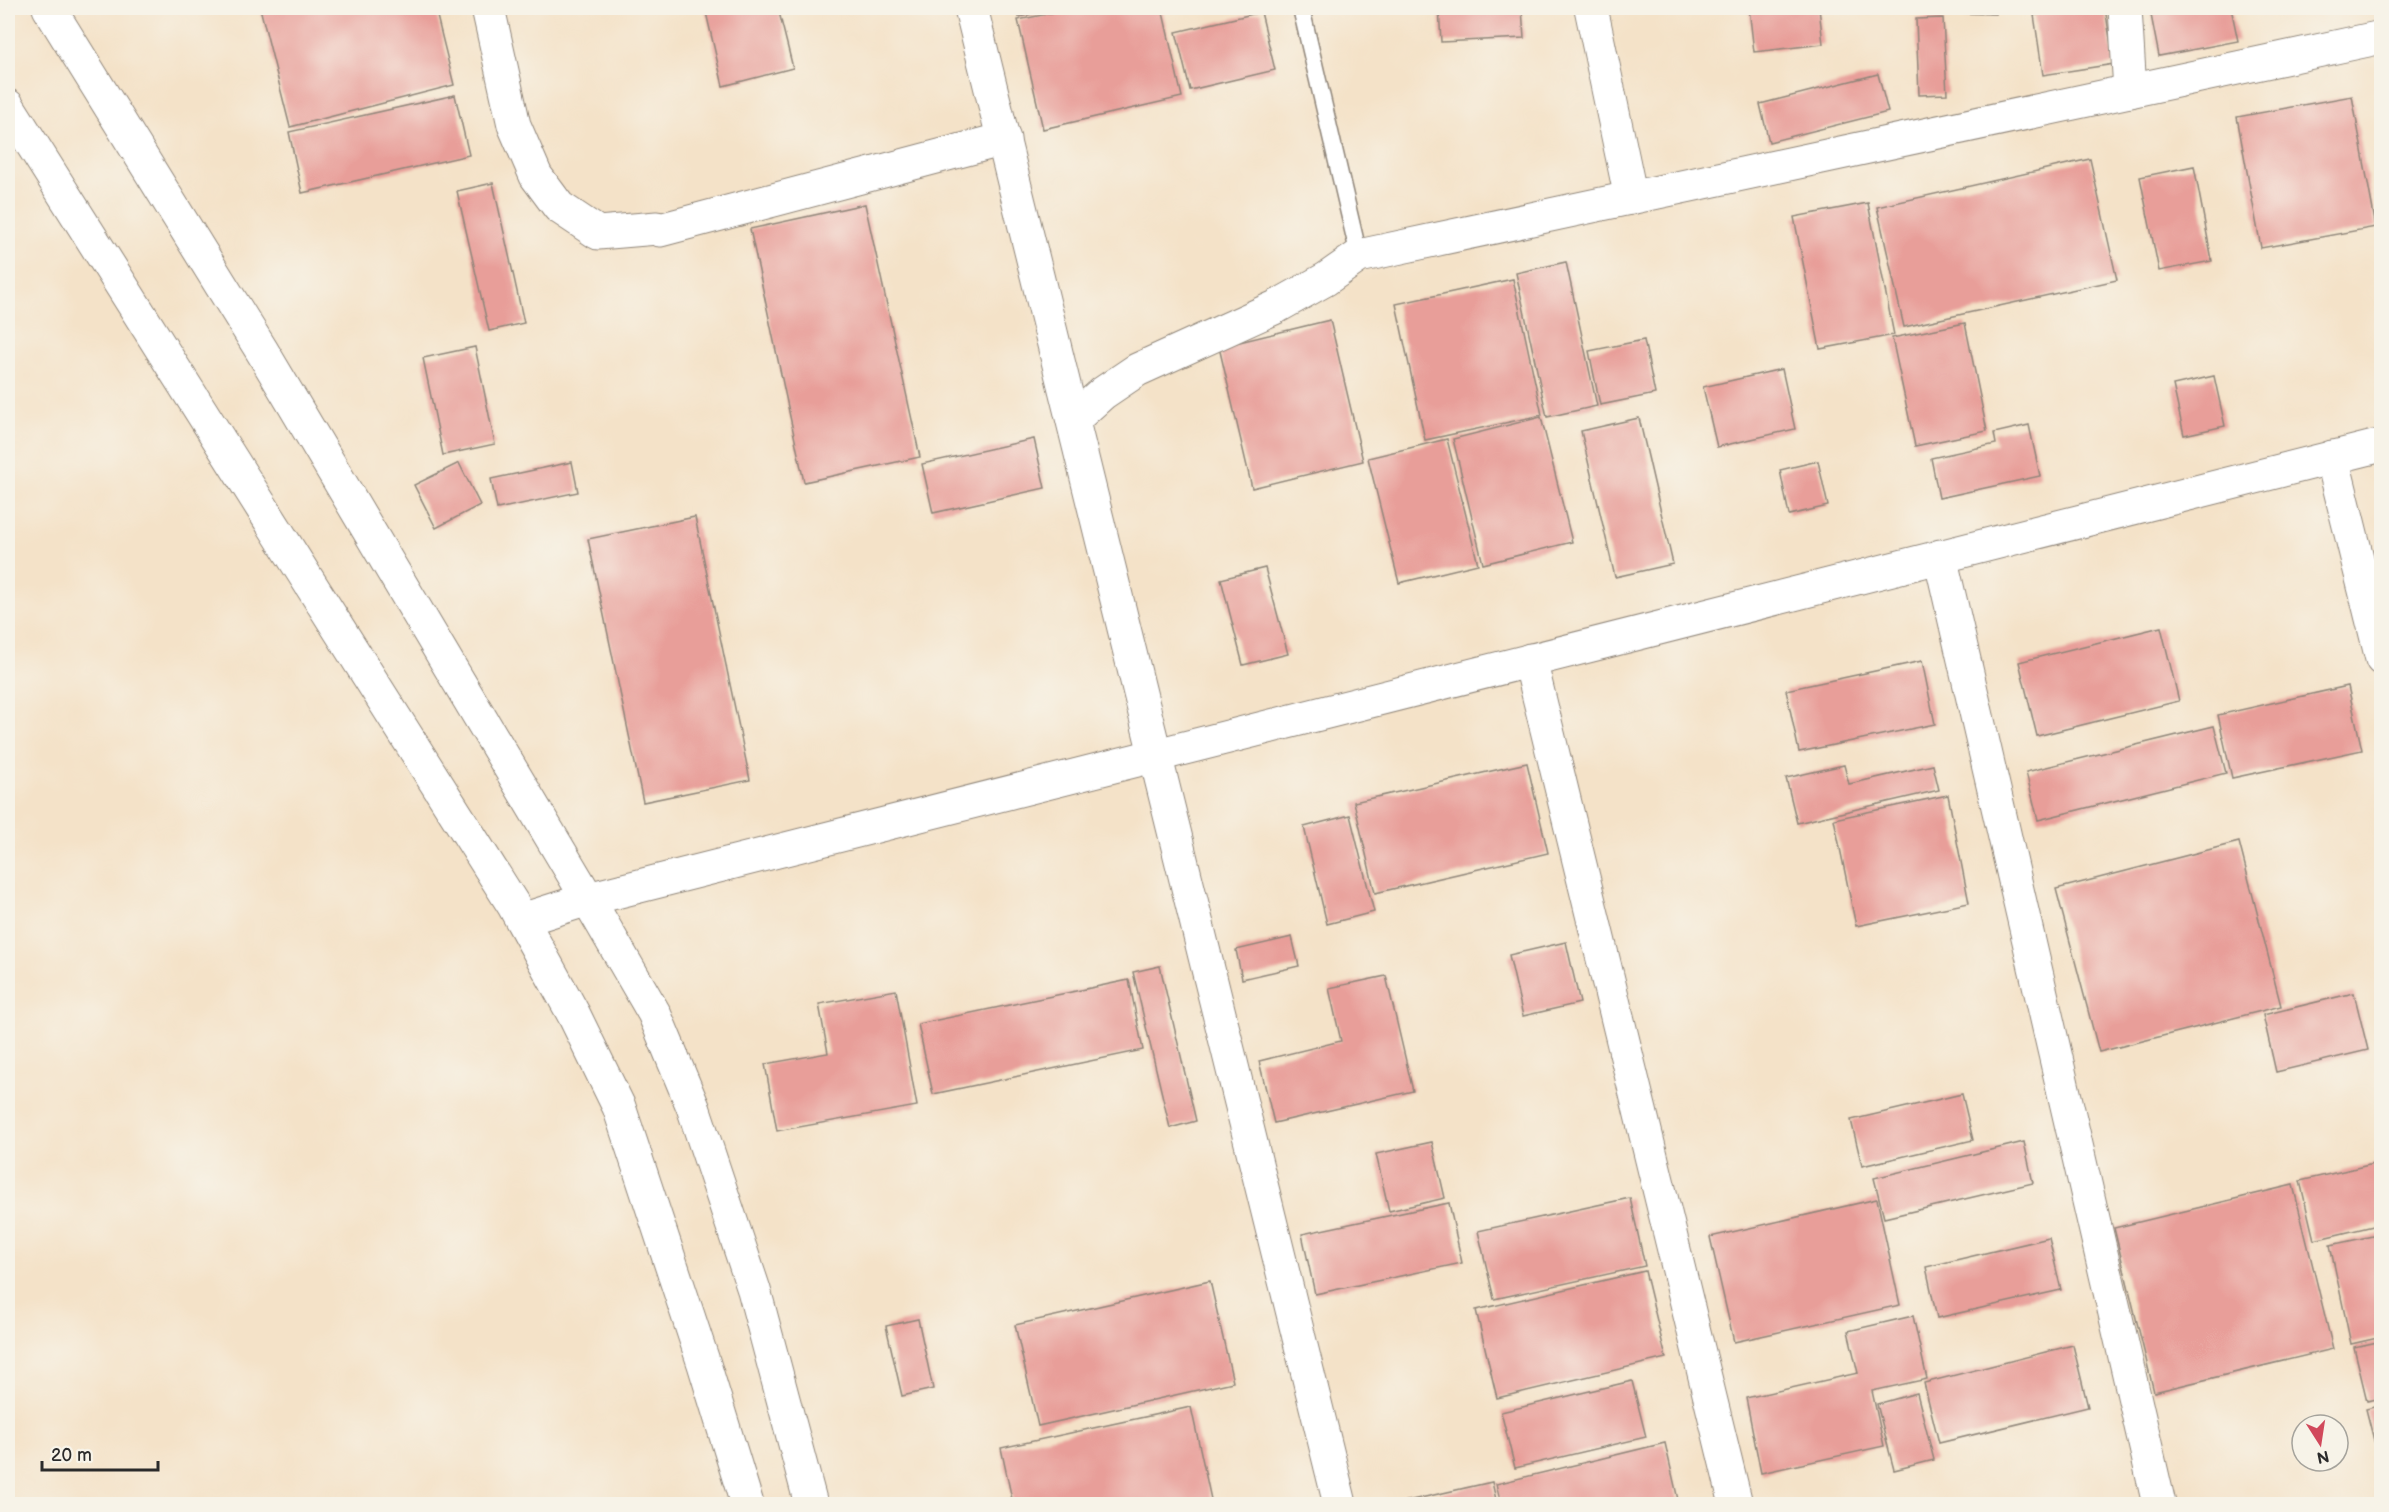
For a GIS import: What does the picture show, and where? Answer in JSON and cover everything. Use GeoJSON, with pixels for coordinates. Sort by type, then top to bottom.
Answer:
{"type":"FeatureCollection","features":[{"type":"Feature","properties":{"kind":"street"},"geometry":{"type":"LineString","coordinates":[[49,8],[262,351],[588,898],[654,1013],[693,1107],[754,1290],[811,1504]]}},
{"type":"Feature","properties":{"kind":"street"},"geometry":{"type":"LineString","coordinates":[[488,8],[514,125],[536,176],[559,207],[598,233],[657,228],[660,230],[1004,140]]}},
{"type":"Feature","properties":{"kind":"street"},"geometry":{"type":"LineString","coordinates":[[971,8],[1340,1504]]}},
{"type":"Feature","properties":{"kind":"street"},"geometry":{"type":"LineString","coordinates":[[1591,8],[1631,198]]}},
{"type":"Feature","properties":{"kind":"street"},"geometry":{"type":"LineString","coordinates":[[2126,8],[2130,91]]}},
{"type":"Feature","properties":{"kind":"street"},"geometry":{"type":"LineString","coordinates":[[1074,419],[1103,393],[1137,370],[1276,307],[1326,279],[1359,256],[2382,37]]}},
{"type":"Feature","properties":{"kind":"street"},"geometry":{"type":"LineString","coordinates":[[8,106],[522,920],[574,1015],[619,1107],[704,1364],[747,1504]]}},
{"type":"Feature","properties":{"kind":"street"},"geometry":{"type":"LineString","coordinates":[[522,920],[588,898],[2382,445]]}},
{"type":"Feature","properties":{"kind":"street"},"geometry":{"type":"LineString","coordinates":[[2332,457],[2382,659]]}},
{"type":"Feature","properties":{"kind":"street"},"geometry":{"type":"LineString","coordinates":[[1941,556],[2159,1504]]}},
{"type":"Feature","properties":{"kind":"street"},"geometry":{"type":"LineString","coordinates":[[1530,660],[1736,1504]]}},
{"type":"Feature","properties":{"kind":"lane"},"geometry":{"type":"LineString","coordinates":[[1301,8],[1359,256]]}},
{"type":"Feature","properties":{"kind":"building"},"geometry":{"type":"Polygon","coordinates":[[[260,8],[435,8],[454,85],[290,127],[260,8]]]}},
{"type":"Feature","properties":{"kind":"building"},"geometry":{"type":"Polygon","coordinates":[[[705,8],[778,8],[793,68],[723,86],[705,8]]]}},
{"type":"Feature","properties":{"kind":"building"},"geometry":{"type":"Polygon","coordinates":[[[1017,8],[1057,8],[1019,17],[1017,8]]]}},
{"type":"Feature","properties":{"kind":"building"},"geometry":{"type":"Polygon","coordinates":[[[1075,8],[1162,8],[1182,97],[1043,129],[1018,20],[1075,8]]]}},
{"type":"Feature","properties":{"kind":"building"},"geometry":{"type":"Polygon","coordinates":[[[1439,8],[1522,8],[1524,38],[1441,42],[1439,8]]]}},
{"type":"Feature","properties":{"kind":"building"},"geometry":{"type":"Polygon","coordinates":[[[1749,8],[1819,8],[1823,44],[1754,52],[1749,8]]]}},
{"type":"Feature","properties":{"kind":"building"},"geometry":{"type":"Polygon","coordinates":[[[1906,8],[1996,8],[1996,14],[1906,12],[1906,8]]]}},
{"type":"Feature","properties":{"kind":"building"},"geometry":{"type":"Polygon","coordinates":[[[2084,8],[2105,8],[2114,64],[2043,75],[2034,15],[2084,8]]]}},
{"type":"Feature","properties":{"kind":"building"},"geometry":{"type":"Polygon","coordinates":[[[2231,8],[2238,41],[2159,56],[2150,10],[2231,8]]]}},
{"type":"Feature","properties":{"kind":"building"},"geometry":{"type":"Polygon","coordinates":[[[1261,12],[1275,70],[1190,90],[1176,32],[1261,12]]]}},
{"type":"Feature","properties":{"kind":"building"},"geometry":{"type":"Polygon","coordinates":[[[1943,18],[1947,94],[1919,95],[1916,19],[1943,18]]]}},
{"type":"Feature","properties":{"kind":"building"},"geometry":{"type":"Polygon","coordinates":[[[1878,74],[1888,112],[1769,142],[1760,104],[1878,74]]]}},
{"type":"Feature","properties":{"kind":"building"},"geometry":{"type":"Polygon","coordinates":[[[455,95],[469,155],[302,193],[289,132],[455,95]]]}},
{"type":"Feature","properties":{"kind":"building"},"geometry":{"type":"Polygon","coordinates":[[[2352,96],[2376,227],[2261,248],[2237,117],[2352,96]]]}},
{"type":"Feature","properties":{"kind":"building"},"geometry":{"type":"Polygon","coordinates":[[[2090,159],[2117,280],[1904,327],[1877,207],[2090,159]]]}},
{"type":"Feature","properties":{"kind":"building"},"geometry":{"type":"Polygon","coordinates":[[[2194,166],[2212,261],[2159,271],[2140,177],[2194,166]]]}},
{"type":"Feature","properties":{"kind":"building"},"geometry":{"type":"Polygon","coordinates":[[[493,183],[524,323],[489,331],[457,191],[493,183]]]}},
{"type":"Feature","properties":{"kind":"building"},"geometry":{"type":"Polygon","coordinates":[[[1868,203],[1894,335],[1820,349],[1794,217],[1868,203]]]}},
{"type":"Feature","properties":{"kind":"building"},"geometry":{"type":"Polygon","coordinates":[[[865,204],[920,457],[804,482],[750,229],[865,204]]]}},
{"type":"Feature","properties":{"kind":"building"},"geometry":{"type":"Polygon","coordinates":[[[1566,262],[1597,406],[1547,417],[1516,273],[1566,262]]]}},
{"type":"Feature","properties":{"kind":"building"},"geometry":{"type":"Polygon","coordinates":[[[1513,279],[1542,415],[1425,440],[1396,304],[1513,279]]]}},
{"type":"Feature","properties":{"kind":"building"},"geometry":{"type":"Polygon","coordinates":[[[1330,320],[1363,461],[1252,488],[1219,347],[1330,320]]]}},
{"type":"Feature","properties":{"kind":"building"},"geometry":{"type":"Polygon","coordinates":[[[1965,323],[1987,431],[1915,446],[1892,338],[1965,323]]]}},
{"type":"Feature","properties":{"kind":"building"},"geometry":{"type":"Polygon","coordinates":[[[1644,340],[1655,394],[1600,405],[1589,351],[1644,340]]]}},
{"type":"Feature","properties":{"kind":"building"},"geometry":{"type":"Polygon","coordinates":[[[475,347],[495,444],[443,455],[423,358],[475,347]]]}},
{"type":"Feature","properties":{"kind":"building"},"geometry":{"type":"Polygon","coordinates":[[[1782,369],[1795,429],[1717,447],[1703,387],[1782,369]]]}},
{"type":"Feature","properties":{"kind":"building"},"geometry":{"type":"Polygon","coordinates":[[[2214,376],[2225,426],[2184,435],[2173,385],[2214,376]]]}},
{"type":"Feature","properties":{"kind":"building"},"geometry":{"type":"Polygon","coordinates":[[[1541,417],[1572,542],[1483,564],[1453,439],[1541,417]]]}},
{"type":"Feature","properties":{"kind":"building"},"geometry":{"type":"Polygon","coordinates":[[[1639,418],[1673,564],[1615,577],[1581,431],[1639,418]]]}},
{"type":"Feature","properties":{"kind":"building"},"geometry":{"type":"Polygon","coordinates":[[[2029,425],[2040,476],[1939,498],[1931,458],[1996,444],[1994,433],[2029,425]]]}},
{"type":"Feature","properties":{"kind":"building"},"geometry":{"type":"Polygon","coordinates":[[[1034,439],[1045,488],[933,513],[922,464],[1034,439]]]}},
{"type":"Feature","properties":{"kind":"building"},"geometry":{"type":"Polygon","coordinates":[[[1447,439],[1478,564],[1399,583],[1368,458],[1447,439]]]}},
{"type":"Feature","properties":{"kind":"building"},"geometry":{"type":"Polygon","coordinates":[[[1818,461],[1828,506],[1789,515],[1780,470],[1818,461]]]}},
{"type":"Feature","properties":{"kind":"building"},"geometry":{"type":"Polygon","coordinates":[[[572,462],[578,492],[497,509],[491,479],[572,462]]]}},
{"type":"Feature","properties":{"kind":"building"},"geometry":{"type":"Polygon","coordinates":[[[459,463],[480,505],[436,528],[414,485],[459,463]]]}},
{"type":"Feature","properties":{"kind":"building"},"geometry":{"type":"Polygon","coordinates":[[[695,517],[750,780],[643,802],[588,539],[695,517]]]}},
{"type":"Feature","properties":{"kind":"building"},"geometry":{"type":"Polygon","coordinates":[[[1265,568],[1288,654],[1243,665],[1221,579],[1265,568]]]}},
{"type":"Feature","properties":{"kind":"building"},"geometry":{"type":"Polygon","coordinates":[[[2161,627],[2179,701],[2037,736],[2019,662],[2161,627]]]}},
{"type":"Feature","properties":{"kind":"building"},"geometry":{"type":"Polygon","coordinates":[[[1922,661],[1935,724],[1799,752],[1786,690],[1922,661]]]}},
{"type":"Feature","properties":{"kind":"building"},"geometry":{"type":"Polygon","coordinates":[[[2348,686],[2362,750],[2232,778],[2218,715],[2348,686]]]}},
{"type":"Feature","properties":{"kind":"building"},"geometry":{"type":"Polygon","coordinates":[[[2214,726],[2226,773],[2038,820],[2026,772],[2214,726]]]}},
{"type":"Feature","properties":{"kind":"building"},"geometry":{"type":"Polygon","coordinates":[[[1527,763],[1548,853],[1375,893],[1354,802],[1527,763]]]}},
{"type":"Feature","properties":{"kind":"building"},"geometry":{"type":"Polygon","coordinates":[[[1844,765],[1849,784],[1933,765],[1939,790],[1797,823],[1786,778],[1844,765]]]}},
{"type":"Feature","properties":{"kind":"building"},"geometry":{"type":"Polygon","coordinates":[[[1948,795],[1969,903],[1856,926],[1834,819],[1948,795]]]}},
{"type":"Feature","properties":{"kind":"building"},"geometry":{"type":"Polygon","coordinates":[[[1350,815],[1374,912],[1327,924],[1304,827],[1350,815]]]}},
{"type":"Feature","properties":{"kind":"building"},"geometry":{"type":"Polygon","coordinates":[[[2239,842],[2281,1006],[2099,1052],[2056,889],[2239,842]]]}},
{"type":"Feature","properties":{"kind":"building"},"geometry":{"type":"Polygon","coordinates":[[[1292,937],[1299,966],[1242,979],[1236,950],[1292,937]]]}},
{"type":"Feature","properties":{"kind":"building"},"geometry":{"type":"Polygon","coordinates":[[[1566,942],[1580,1003],[1523,1016],[1509,955],[1566,942]]]}},
{"type":"Feature","properties":{"kind":"building"},"geometry":{"type":"Polygon","coordinates":[[[1160,966],[1196,1121],[1170,1128],[1133,972],[1160,966]]]}},
{"type":"Feature","properties":{"kind":"building"},"geometry":{"type":"Polygon","coordinates":[[[1386,976],[1413,1091],[1274,1123],[1259,1061],[1341,1041],[1329,988],[1386,976]]]}},
{"type":"Feature","properties":{"kind":"building"},"geometry":{"type":"Polygon","coordinates":[[[1129,980],[1143,1050],[933,1094],[918,1024],[1129,980]]]}},
{"type":"Feature","properties":{"kind":"building"},"geometry":{"type":"Polygon","coordinates":[[[896,990],[917,1106],[777,1131],[765,1064],[828,1053],[819,1004],[896,990]]]}},
{"type":"Feature","properties":{"kind":"building"},"geometry":{"type":"Polygon","coordinates":[[[2354,993],[2368,1050],[2276,1072],[2263,1015],[2354,993]]]}},
{"type":"Feature","properties":{"kind":"building"},"geometry":{"type":"Polygon","coordinates":[[[1962,1094],[1973,1140],[1862,1166],[1851,1120],[1962,1094]]]}},
{"type":"Feature","properties":{"kind":"building"},"geometry":{"type":"Polygon","coordinates":[[[1432,1142],[1445,1198],[1389,1211],[1376,1154],[1432,1142]]]}},
{"type":"Feature","properties":{"kind":"building"},"geometry":{"type":"Polygon","coordinates":[[[2024,1142],[2033,1183],[1884,1218],[1874,1178],[2024,1142]]]}},
{"type":"Feature","properties":{"kind":"building"},"geometry":{"type":"Polygon","coordinates":[[[2382,1162],[2382,1224],[2314,1240],[2300,1181],[2382,1162]]]}},
{"type":"Feature","properties":{"kind":"building"},"geometry":{"type":"Polygon","coordinates":[[[2293,1185],[2333,1349],[2154,1392],[2114,1228],[2293,1185]]]}},
{"type":"Feature","properties":{"kind":"building"},"geometry":{"type":"Polygon","coordinates":[[[1630,1198],[1645,1266],[1494,1299],[1478,1231],[1630,1198]]]}},
{"type":"Feature","properties":{"kind":"building"},"geometry":{"type":"Polygon","coordinates":[[[1877,1199],[1900,1305],[1734,1342],[1710,1237],[1877,1199]]]}},
{"type":"Feature","properties":{"kind":"building"},"geometry":{"type":"Polygon","coordinates":[[[1449,1203],[1462,1263],[1315,1294],[1302,1234],[1449,1203]]]}},
{"type":"Feature","properties":{"kind":"building"},"geometry":{"type":"Polygon","coordinates":[[[2382,1234],[2382,1337],[2351,1344],[2330,1245],[2382,1234]]]}},
{"type":"Feature","properties":{"kind":"building"},"geometry":{"type":"Polygon","coordinates":[[[2049,1238],[2061,1290],[1937,1318],[1926,1267],[2049,1238]]]}},
{"type":"Feature","properties":{"kind":"building"},"geometry":{"type":"Polygon","coordinates":[[[1645,1271],[1666,1358],[1497,1398],[1476,1310],[1645,1271]]]}},
{"type":"Feature","properties":{"kind":"building"},"geometry":{"type":"Polygon","coordinates":[[[1210,1281],[1233,1382],[1038,1426],[1015,1325],[1210,1281]]]}},
{"type":"Feature","properties":{"kind":"building"},"geometry":{"type":"Polygon","coordinates":[[[1913,1316],[1927,1379],[1872,1391],[1884,1446],[1761,1473],[1746,1398],[1858,1373],[1848,1331],[1913,1316]]]}},
{"type":"Feature","properties":{"kind":"building"},"geometry":{"type":"Polygon","coordinates":[[[918,1319],[933,1389],[902,1396],[886,1326],[918,1319]]]}},
{"type":"Feature","properties":{"kind":"building"},"geometry":{"type":"Polygon","coordinates":[[[2382,1341],[2382,1398],[2367,1401],[2354,1347],[2382,1341]]]}},
{"type":"Feature","properties":{"kind":"building"},"geometry":{"type":"Polygon","coordinates":[[[2073,1345],[2088,1407],[1939,1443],[1924,1383],[2073,1345]]]}},
{"type":"Feature","properties":{"kind":"building"},"geometry":{"type":"Polygon","coordinates":[[[1632,1381],[1646,1437],[1515,1468],[1501,1412],[1632,1381]]]}},
{"type":"Feature","properties":{"kind":"building"},"geometry":{"type":"Polygon","coordinates":[[[1917,1393],[1934,1460],[1894,1470],[1877,1404],[1917,1393]]]}},
{"type":"Feature","properties":{"kind":"building"},"geometry":{"type":"Polygon","coordinates":[[[2382,1405],[2382,1468],[2381,1468],[2366,1409],[2382,1405]]]}},
{"type":"Feature","properties":{"kind":"building"},"geometry":{"type":"Polygon","coordinates":[[[1191,1407],[1212,1504],[1013,1504],[1001,1448],[1191,1407]]]}},
{"type":"Feature","properties":{"kind":"building"},"geometry":{"type":"Polygon","coordinates":[[[1665,1443],[1679,1504],[1501,1504],[1496,1484],[1665,1443]]]}},
{"type":"Feature","properties":{"kind":"building"},"geometry":{"type":"Polygon","coordinates":[[[1492,1482],[1497,1504],[1394,1504],[1492,1482]]]}}]}
